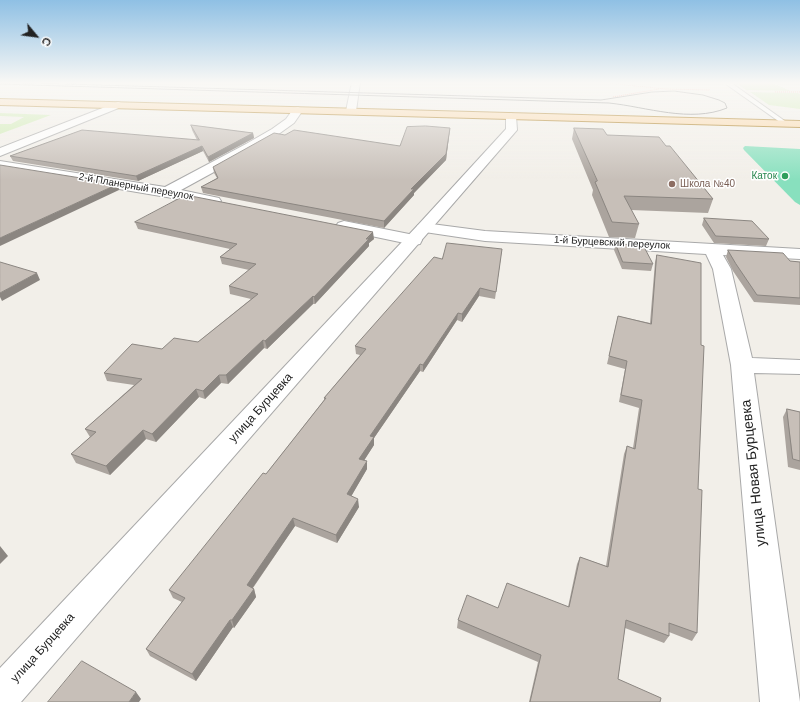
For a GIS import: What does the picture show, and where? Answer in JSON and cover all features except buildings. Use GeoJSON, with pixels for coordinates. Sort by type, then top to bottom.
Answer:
{"type":"FeatureCollection","features":[{"type":"Feature","properties":{"kind":"main road"},"geometry":{"type":"LineString","coordinates":[[471,115],[800,124]]}},
{"type":"Feature","properties":{"kind":"street"},"geometry":{"type":"LineString","coordinates":[[0,152],[96,115]]}},
{"type":"Feature","properties":{"kind":"street"},"geometry":{"type":"LineString","coordinates":[[167,192],[250,146],[290,121],[295,115]]}},
{"type":"Feature","properties":{"kind":"street","name":"улица Бурцевка"},"geometry":{"type":"LineString","coordinates":[[0,696],[419,234],[511,130],[512,125],[510,116]]}},
{"type":"Feature","properties":{"kind":"street","name":"2-й Планерный переулок"},"geometry":{"type":"LineString","coordinates":[[0,165],[167,192],[228,204]]}},
{"type":"Feature","properties":{"kind":"street"},"geometry":{"type":"LineString","coordinates":[[329,223],[419,234]]}},
{"type":"Feature","properties":{"kind":"street","name":"1-й Бурцевский переулок"},"geometry":{"type":"LineString","coordinates":[[419,234],[485,236],[800,254]]}},
{"type":"Feature","properties":{"kind":"street","name":"улица Новая Бурцевка"},"geometry":{"type":"LineString","coordinates":[[712,249],[722,270],[742,365],[780,702]]}},
{"type":"Feature","properties":{"kind":"street"},"geometry":{"type":"LineString","coordinates":[[742,365],[800,368]]}},
{"type":"Feature","properties":{"kind":"lane"},"geometry":{"type":"LineString","coordinates":[[773,115],[786,124]]}},
{"type":"Feature","properties":{"kind":"green space"},"geometry":{"type":"Polygon","coordinates":[[[0,115],[51,115],[0,134],[0,124],[11,124],[24,117],[0,116],[0,115]]]}},
{"type":"Feature","properties":{"kind":"green space","name":"Каток"},"geometry":{"type":"Polygon","coordinates":[[[745,146],[800,149],[800,205],[795,202],[744,150],[743,148],[745,146]]]}},
{"type":"Feature","properties":{"kind":"place","name":"Каток"},"geometry":{"type":"Point","coordinates":[785,176]}},
{"type":"Feature","properties":{"kind":"place","name":"Школа №40"},"geometry":{"type":"Point","coordinates":[672,184]}}]}
